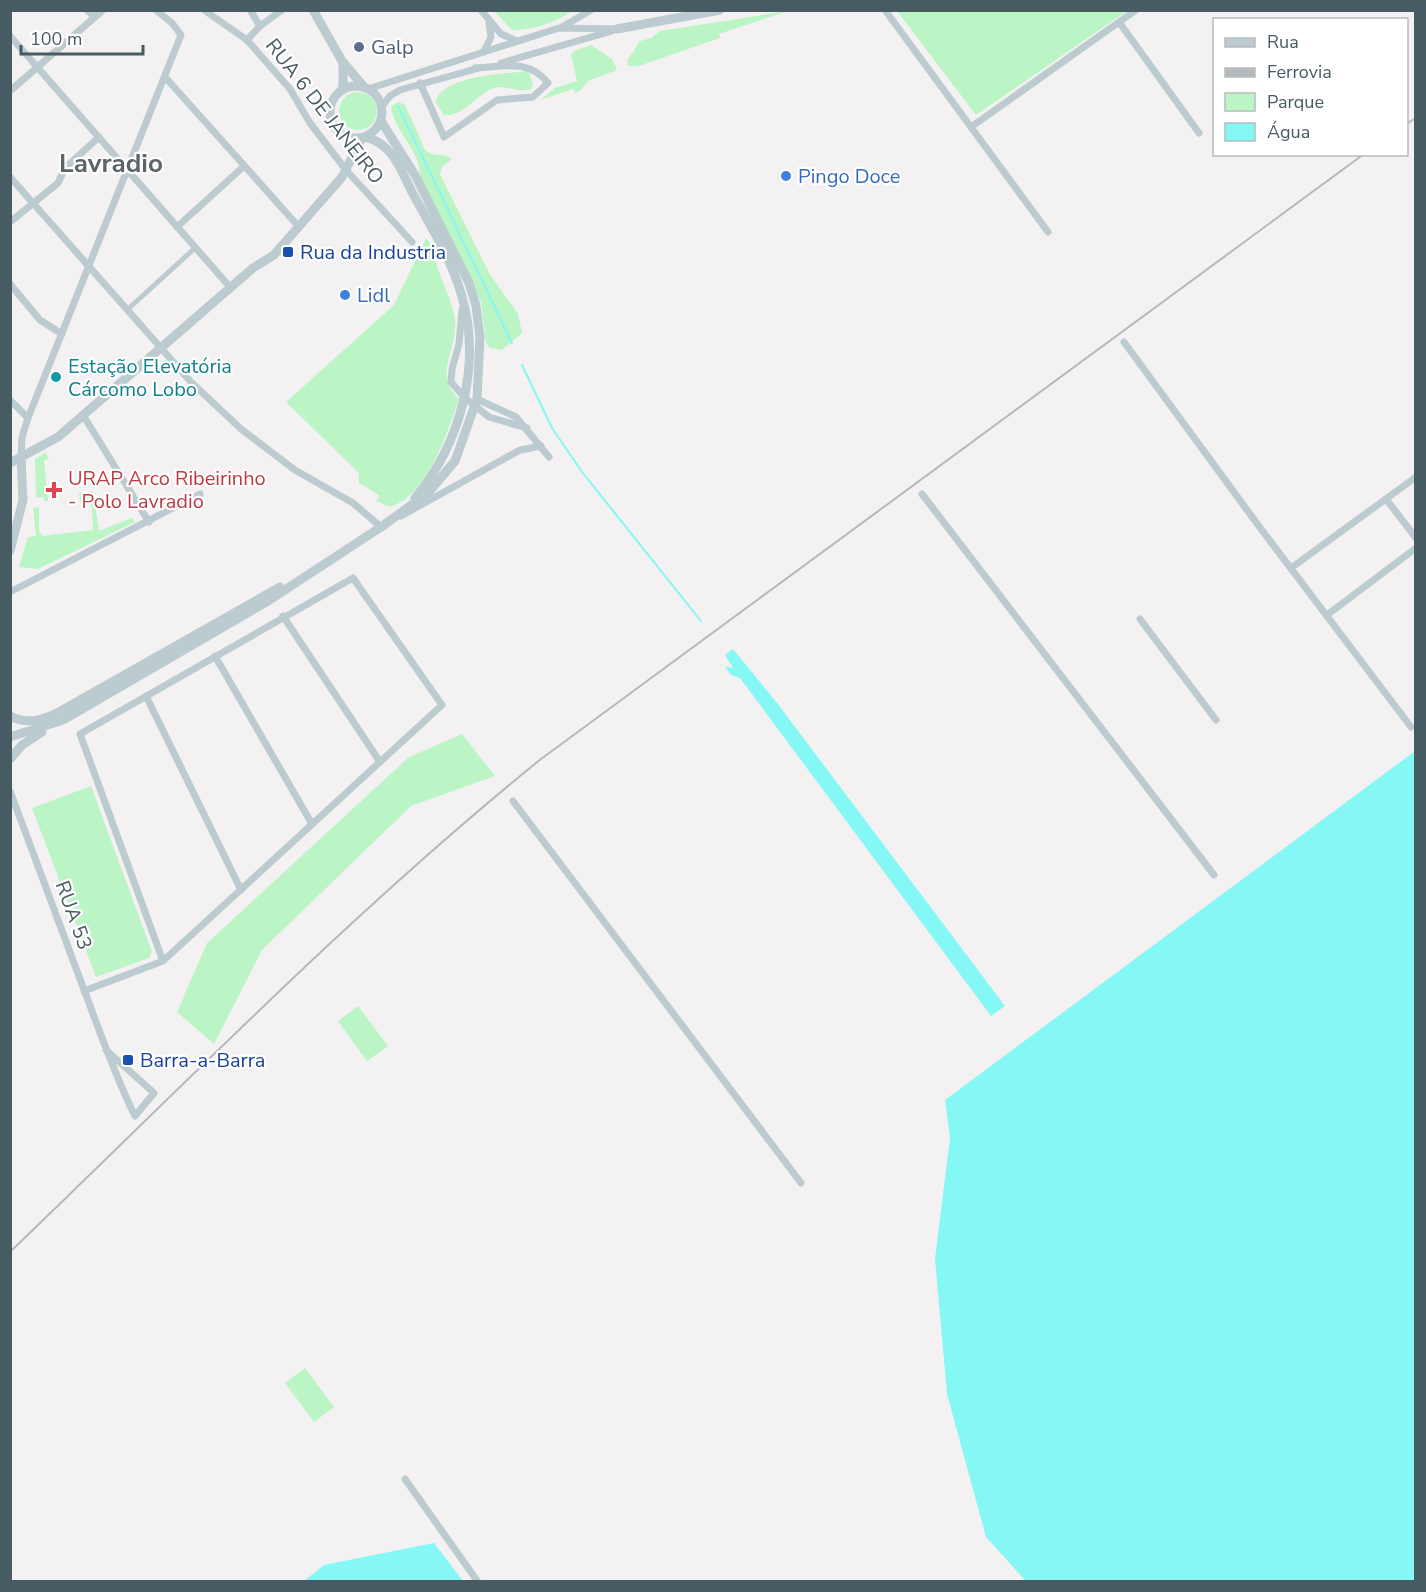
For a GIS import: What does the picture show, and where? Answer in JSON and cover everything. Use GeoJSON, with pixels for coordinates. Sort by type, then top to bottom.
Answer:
{"type":"FeatureCollection","features":[{"type":"Feature","properties":{"kind":"street"},"geometry":{"type":"LineString","coordinates":[[87,10],[96,17]]}},
{"type":"Feature","properties":{"kind":"street"},"geometry":{"type":"LineString","coordinates":[[10,91],[103,10]]}},
{"type":"Feature","properties":{"kind":"street"},"geometry":{"type":"LineString","coordinates":[[10,550],[22,512],[22,437],[28,418],[181,36],[172,23],[156,10]]}},
{"type":"Feature","properties":{"kind":"street","name":"RUA 6 DE JANEIRO"},"geometry":{"type":"LineString","coordinates":[[204,10],[248,40],[290,88],[310,123],[412,242]]}},
{"type":"Feature","properties":{"kind":"street"},"geometry":{"type":"LineString","coordinates":[[250,10],[260,26]]}},
{"type":"Feature","properties":{"kind":"street"},"geometry":{"type":"LineString","coordinates":[[248,40],[260,26],[282,10]]}},
{"type":"Feature","properties":{"kind":"street"},"geometry":{"type":"LineString","coordinates":[[10,463],[58,437],[230,287],[253,268],[274,255],[348,165],[363,137],[375,131],[381,121],[382,106],[377,96],[366,88],[342,61],[313,10]]}},
{"type":"Feature","properties":{"kind":"street"},"geometry":{"type":"LineString","coordinates":[[481,10],[488,21],[506,37],[517,41]]}},
{"type":"Feature","properties":{"kind":"street"},"geometry":{"type":"LineString","coordinates":[[348,165],[347,145],[330,116],[330,109],[337,95],[343,90],[366,88],[559,28],[591,10]]}},
{"type":"Feature","properties":{"kind":"street"},"geometry":{"type":"LineString","coordinates":[[382,106],[395,92],[420,83],[476,68],[527,58],[617,29],[720,10]]}},
{"type":"Feature","properties":{"kind":"street"},"geometry":{"type":"LineString","coordinates":[[885,10],[1048,232]]}},
{"type":"Feature","properties":{"kind":"street"},"geometry":{"type":"LineString","coordinates":[[971,127],[1136,10]]}},
{"type":"Feature","properties":{"kind":"street"},"geometry":{"type":"LineString","coordinates":[[484,51],[491,37],[488,21]]}},
{"type":"Feature","properties":{"kind":"street"},"geometry":{"type":"LineString","coordinates":[[1119,22],[1199,133]]}},
{"type":"Feature","properties":{"kind":"street"},"geometry":{"type":"LineString","coordinates":[[559,28],[617,29]]}},
{"type":"Feature","properties":{"kind":"street"},"geometry":{"type":"LineString","coordinates":[[10,36],[230,287]]}},
{"type":"Feature","properties":{"kind":"street"},"geometry":{"type":"LineString","coordinates":[[342,61],[343,90]]}},
{"type":"Feature","properties":{"kind":"street"},"geometry":{"type":"LineString","coordinates":[[420,83],[444,136],[497,100],[533,97],[548,83],[539,72],[528,67],[476,68]]}},
{"type":"Feature","properties":{"kind":"street"},"geometry":{"type":"LineString","coordinates":[[165,77],[243,167],[299,226]]}},
{"type":"Feature","properties":{"kind":"street"},"geometry":{"type":"LineString","coordinates":[[381,121],[415,175],[472,293],[480,337],[476,403],[455,461],[428,493],[381,527]]}},
{"type":"Feature","properties":{"kind":"street"},"geometry":{"type":"LineString","coordinates":[[337,130],[344,136],[363,137],[383,144],[395,159],[438,241],[463,299],[469,332],[465,398],[444,457],[410,504]]}},
{"type":"Feature","properties":{"kind":"street"},"geometry":{"type":"LineString","coordinates":[[10,222],[58,183],[65,168],[99,137]]}},
{"type":"Feature","properties":{"kind":"street"},"geometry":{"type":"LineString","coordinates":[[177,227],[243,167]]}},
{"type":"Feature","properties":{"kind":"street"},"geometry":{"type":"LineString","coordinates":[[10,177],[190,382],[241,429],[295,470],[353,503],[381,527]]}},
{"type":"Feature","properties":{"kind":"street"},"geometry":{"type":"LineString","coordinates":[[127,310],[195,248]]}},
{"type":"Feature","properties":{"kind":"street"},"geometry":{"type":"LineString","coordinates":[[10,284],[40,320],[62,334]]}},
{"type":"Feature","properties":{"kind":"street"},"geometry":{"type":"LineString","coordinates":[[463,299],[460,338],[450,377],[454,387],[465,398],[516,417],[549,457]]}},
{"type":"Feature","properties":{"kind":"street"},"geometry":{"type":"LineString","coordinates":[[1124,342],[1411,727]]}},
{"type":"Feature","properties":{"kind":"street"},"geometry":{"type":"LineString","coordinates":[[10,400],[28,418]]}},
{"type":"Feature","properties":{"kind":"street"},"geometry":{"type":"LineString","coordinates":[[476,403],[492,419],[527,428]]}},
{"type":"Feature","properties":{"kind":"street"},"geometry":{"type":"LineString","coordinates":[[83,415],[149,522]]}},
{"type":"Feature","properties":{"kind":"street"},"geometry":{"type":"LineString","coordinates":[[10,759],[22,745],[268,600],[381,527],[520,450],[541,446]]}},
{"type":"Feature","properties":{"kind":"street"},"geometry":{"type":"LineString","coordinates":[[1291,568],[1416,477]]}},
{"type":"Feature","properties":{"kind":"street"},"geometry":{"type":"LineString","coordinates":[[10,592],[200,494]]}},
{"type":"Feature","properties":{"kind":"street"},"geometry":{"type":"LineString","coordinates":[[922,494],[1214,874]]}},
{"type":"Feature","properties":{"kind":"street"},"geometry":{"type":"LineString","coordinates":[[1386,500],[1416,538]]}},
{"type":"Feature","properties":{"kind":"street"},"geometry":{"type":"LineString","coordinates":[[1327,615],[1416,548]]}},
{"type":"Feature","properties":{"kind":"street"},"geometry":{"type":"LineString","coordinates":[[10,716],[21,721],[34,721],[59,712],[337,556]]}},
{"type":"Feature","properties":{"kind":"street"},"geometry":{"type":"LineString","coordinates":[[84,991],[163,961],[442,705],[353,578],[80,734],[163,961]]}},
{"type":"Feature","properties":{"kind":"street"},"geometry":{"type":"LineString","coordinates":[[283,616],[380,762]]}},
{"type":"Feature","properties":{"kind":"street"},"geometry":{"type":"LineString","coordinates":[[1140,619],[1216,720]]}},
{"type":"Feature","properties":{"kind":"street"},"geometry":{"type":"LineString","coordinates":[[215,656],[312,824]]}},
{"type":"Feature","properties":{"kind":"street"},"geometry":{"type":"LineString","coordinates":[[146,696],[241,890]]}},
{"type":"Feature","properties":{"kind":"street"},"geometry":{"type":"LineString","coordinates":[[10,737],[55,725]]}},
{"type":"Feature","properties":{"kind":"street","name":"RUA 53"},"geometry":{"type":"LineString","coordinates":[[10,791],[106,1050],[135,1116],[154,1093],[106,1050]]}},
{"type":"Feature","properties":{"kind":"street"},"geometry":{"type":"LineString","coordinates":[[513,801],[801,1183]]}},
{"type":"Feature","properties":{"kind":"street"},"geometry":{"type":"LineString","coordinates":[[405,1479],[478,1581]]}},
{"type":"Feature","properties":{"kind":"green space"},"geometry":{"type":"Polygon","coordinates":[[[897,10],[1127,11],[976,115],[897,10]]]}},
{"type":"Feature","properties":{"kind":"green space"},"geometry":{"type":"Polygon","coordinates":[[[494,11],[572,11],[544,25],[512,30],[494,11]]]}},
{"type":"Feature","properties":{"kind":"green space"},"geometry":{"type":"Polygon","coordinates":[[[788,11],[719,34],[720,38],[639,66],[628,66],[627,61],[640,41],[651,38],[660,31],[788,11]]]}},
{"type":"Feature","properties":{"kind":"green space"},"geometry":{"type":"Polygon","coordinates":[[[591,45],[612,59],[617,70],[588,81],[580,91],[575,93],[573,89],[540,100],[555,88],[577,81],[571,54],[591,45]]]}},
{"type":"Feature","properties":{"kind":"green space"},"geometry":{"type":"Polygon","coordinates":[[[528,71],[533,83],[531,89],[494,88],[464,109],[451,115],[444,115],[435,101],[441,92],[462,81],[476,77],[528,71]]]}},
{"type":"Feature","properties":{"kind":"green space"},"geometry":{"type":"Polygon","coordinates":[[[358,92],[372,97],[377,111],[372,125],[358,130],[344,125],[339,111],[344,97],[358,92]]]}},
{"type":"Feature","properties":{"kind":"green space"},"geometry":{"type":"Polygon","coordinates":[[[399,102],[405,105],[425,150],[452,159],[442,167],[440,174],[489,273],[518,314],[522,333],[502,350],[490,348],[486,343],[481,303],[420,178],[417,159],[393,115],[391,106],[399,102]]]}},
{"type":"Feature","properties":{"kind":"green space"},"geometry":{"type":"Polygon","coordinates":[[[426,238],[433,250],[437,268],[454,314],[455,332],[448,362],[447,380],[459,399],[442,444],[425,476],[403,501],[390,507],[376,501],[380,496],[359,483],[359,473],[286,402],[394,305],[426,238]]]}},
{"type":"Feature","properties":{"kind":"green space"},"geometry":{"type":"Polygon","coordinates":[[[46,452],[49,459],[44,460],[48,501],[45,501],[44,497],[36,498],[35,459],[46,452]]]}},
{"type":"Feature","properties":{"kind":"green space"},"geometry":{"type":"Polygon","coordinates":[[[93,491],[99,531],[132,518],[135,522],[38,569],[19,567],[28,537],[36,536],[33,508],[39,507],[39,530],[42,536],[93,530],[92,508],[89,501],[80,502],[79,493],[93,491]]]}},
{"type":"Feature","properties":{"kind":"green space"},"geometry":{"type":"Polygon","coordinates":[[[462,734],[495,776],[411,806],[262,950],[214,1044],[177,1012],[207,943],[409,757],[462,734]]]}},
{"type":"Feature","properties":{"kind":"green space"},"geometry":{"type":"Polygon","coordinates":[[[91,786],[152,952],[149,958],[96,977],[32,808],[91,786]]]}},
{"type":"Feature","properties":{"kind":"green space"},"geometry":{"type":"Polygon","coordinates":[[[358,1006],[388,1046],[367,1061],[338,1021],[358,1006]]]}},
{"type":"Feature","properties":{"kind":"green space"},"geometry":{"type":"Polygon","coordinates":[[[305,1368],[334,1407],[314,1422],[285,1383],[305,1368]]]}},
{"type":"Feature","properties":{"kind":"water"},"geometry":{"type":"Polygon","coordinates":[[[733,649],[777,703],[1005,1006],[991,1016],[740,678],[731,675],[725,667],[733,668],[725,655],[733,649]]]}},
{"type":"Feature","properties":{"kind":"water"},"geometry":{"type":"Polygon","coordinates":[[[1415,751],[1415,1581],[1026,1581],[986,1537],[947,1394],[935,1259],[950,1138],[945,1100],[1415,751]]]}},
{"type":"Feature","properties":{"kind":"water"},"geometry":{"type":"Polygon","coordinates":[[[434,1543],[463,1581],[304,1581],[324,1565],[434,1543]]]}},
{"type":"Feature","properties":{"kind":"waterway"},"geometry":{"type":"LineString","coordinates":[[398,106],[512,343]]}},
{"type":"Feature","properties":{"kind":"waterway"},"geometry":{"type":"LineString","coordinates":[[522,365],[552,428],[582,472],[701,621]]}},
{"type":"Feature","properties":{"kind":"railway"},"geometry":{"type":"LineString","coordinates":[[1408,123],[1416,118]]}},
{"type":"Feature","properties":{"kind":"railway"},"geometry":{"type":"LineString","coordinates":[[10,1252],[337,937],[404,876],[541,759],[1361,156]]}},
{"type":"Feature","properties":{"kind":"place","name":"Galp"},"geometry":{"type":"Point","coordinates":[359,47]}},
{"type":"Feature","properties":{"kind":"place","name":"Pingo Doce"},"geometry":{"type":"Point","coordinates":[786,176]}},
{"type":"Feature","properties":{"kind":"place","name":"Rua da Industria"},"geometry":{"type":"Point","coordinates":[288,252]}},
{"type":"Feature","properties":{"kind":"place","name":"Lidl"},"geometry":{"type":"Point","coordinates":[345,295]}},
{"type":"Feature","properties":{"kind":"place","name":"Estação Elevatória Cárcomo Lobo"},"geometry":{"type":"Point","coordinates":[56,377]}},
{"type":"Feature","properties":{"kind":"place","name":"URAP Arco Ribeirinho - Polo Lavradio"},"geometry":{"type":"Point","coordinates":[54,490]}},
{"type":"Feature","properties":{"kind":"place","name":"Barra-a-Barra"},"geometry":{"type":"Point","coordinates":[128,1060]}},
{"type":"Feature","properties":{"kind":"district","name":"Lavradio"},"geometry":{"type":"Point","coordinates":[111,163]}}]}
